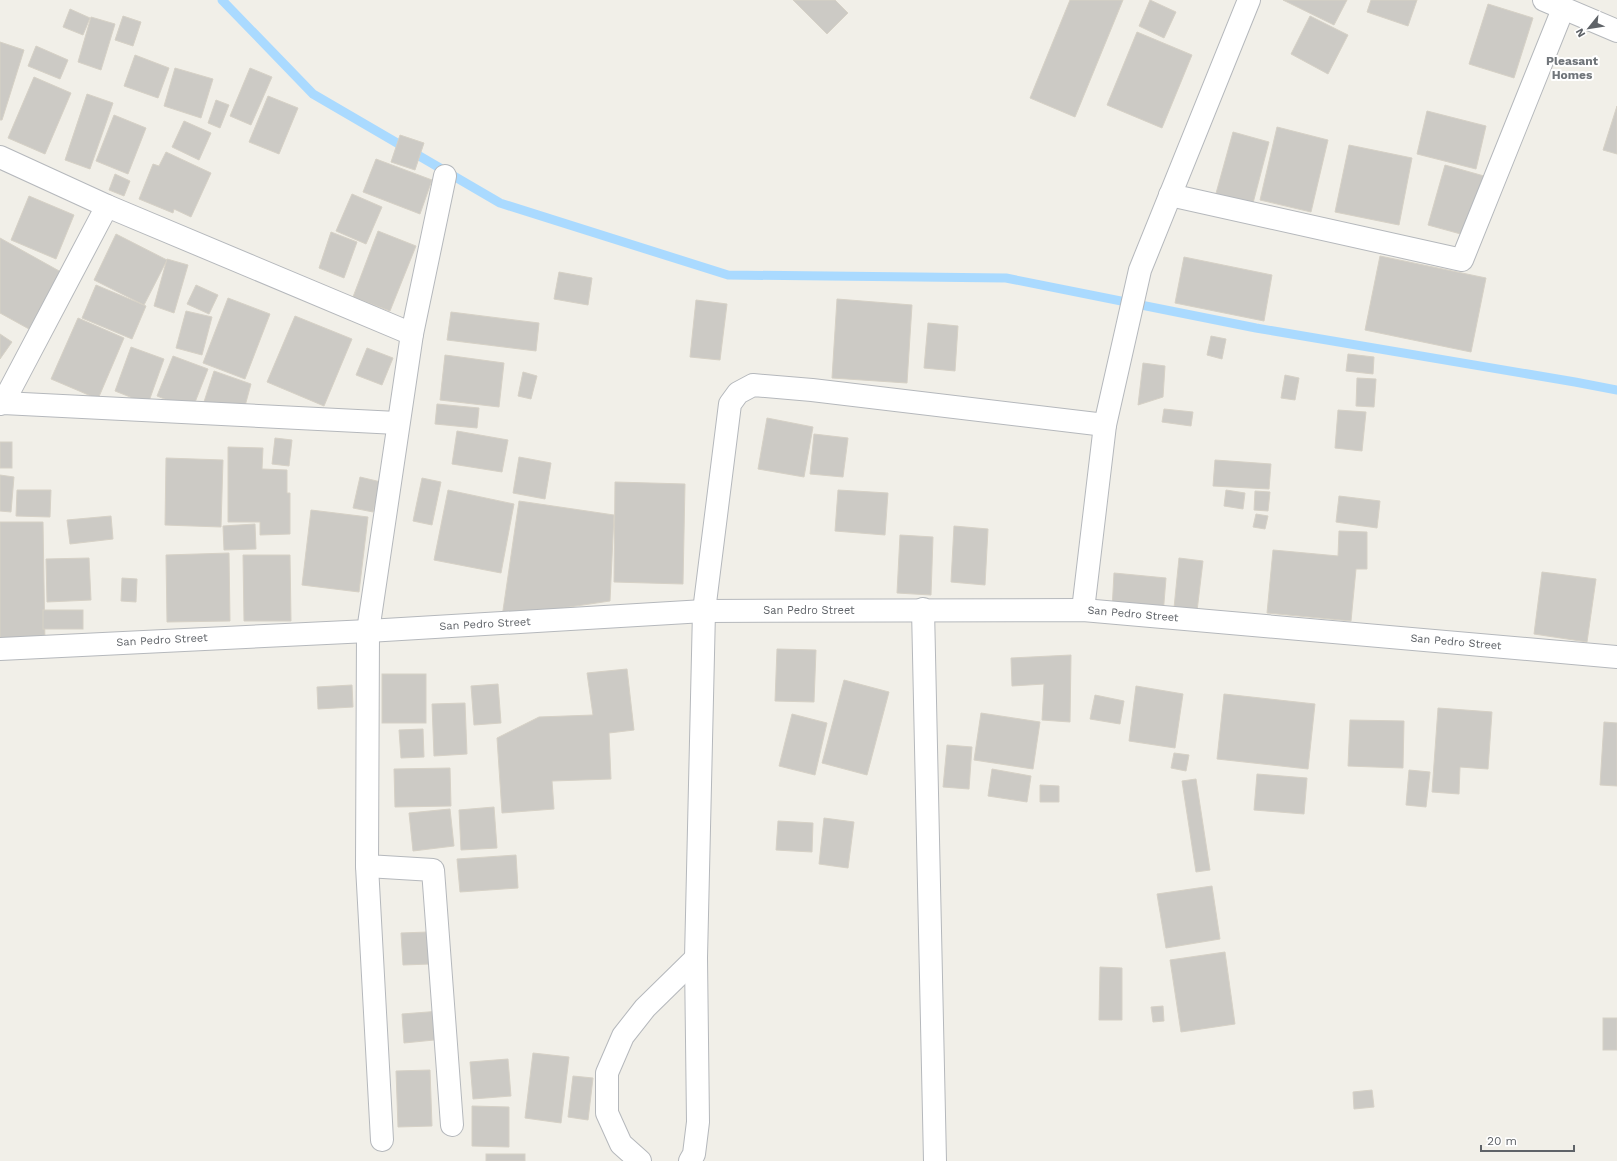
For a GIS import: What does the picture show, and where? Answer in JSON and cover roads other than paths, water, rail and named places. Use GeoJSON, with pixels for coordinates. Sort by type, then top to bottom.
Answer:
{"type":"FeatureCollection","features":[{"type":"Feature","properties":{"kind":"street"},"geometry":{"type":"LineString","coordinates":[[1083,610],[1105,424],[1140,270],[1249,0]]}},
{"type":"Feature","properties":{"kind":"street"},"geometry":{"type":"LineString","coordinates":[[1170,195],[1462,260],[1554,4],[1617,31]]}},
{"type":"Feature","properties":{"kind":"street"},"geometry":{"type":"LineString","coordinates":[[0,157],[107,206],[412,334]]}},
{"type":"Feature","properties":{"kind":"street"},"geometry":{"type":"LineString","coordinates":[[382,1140],[367,866],[368,631],[397,423],[412,334],[445,176]]}},
{"type":"Feature","properties":{"kind":"street"},"geometry":{"type":"LineString","coordinates":[[107,206],[1,404],[397,423]]}},
{"type":"Feature","properties":{"kind":"street"},"geometry":{"type":"LineString","coordinates":[[690,1161],[694,1154],[698,1122],[696,958],[704,610],[730,404],[738,394],[753,385],[812,390],[1105,424]]}},
{"type":"Feature","properties":{"kind":"street"},"geometry":{"type":"LineString","coordinates":[[923,609],[935,1161]]}},
{"type":"Feature","properties":{"kind":"street","name":"San Pedro Street"},"geometry":{"type":"LineString","coordinates":[[0,649],[368,631],[704,610],[923,609],[1083,610],[1617,656]]}},
{"type":"Feature","properties":{"kind":"street"},"geometry":{"type":"LineString","coordinates":[[367,866],[433,870],[452,1125]]}},
{"type":"Feature","properties":{"kind":"street"},"geometry":{"type":"LineString","coordinates":[[640,1161],[622,1144],[607,1113],[607,1073],[623,1036],[645,1008],[696,958]]}},
{"type":"Feature","properties":{"kind":"waterway"},"geometry":{"type":"LineString","coordinates":[[222,0],[313,94],[500,203],[728,275],[1006,278],[1256,328],[1617,390]]}},
{"type":"Feature","properties":{"kind":"district","name":"Pleasant Homes"},"geometry":{"type":"Point","coordinates":[1572,68]}}]}
